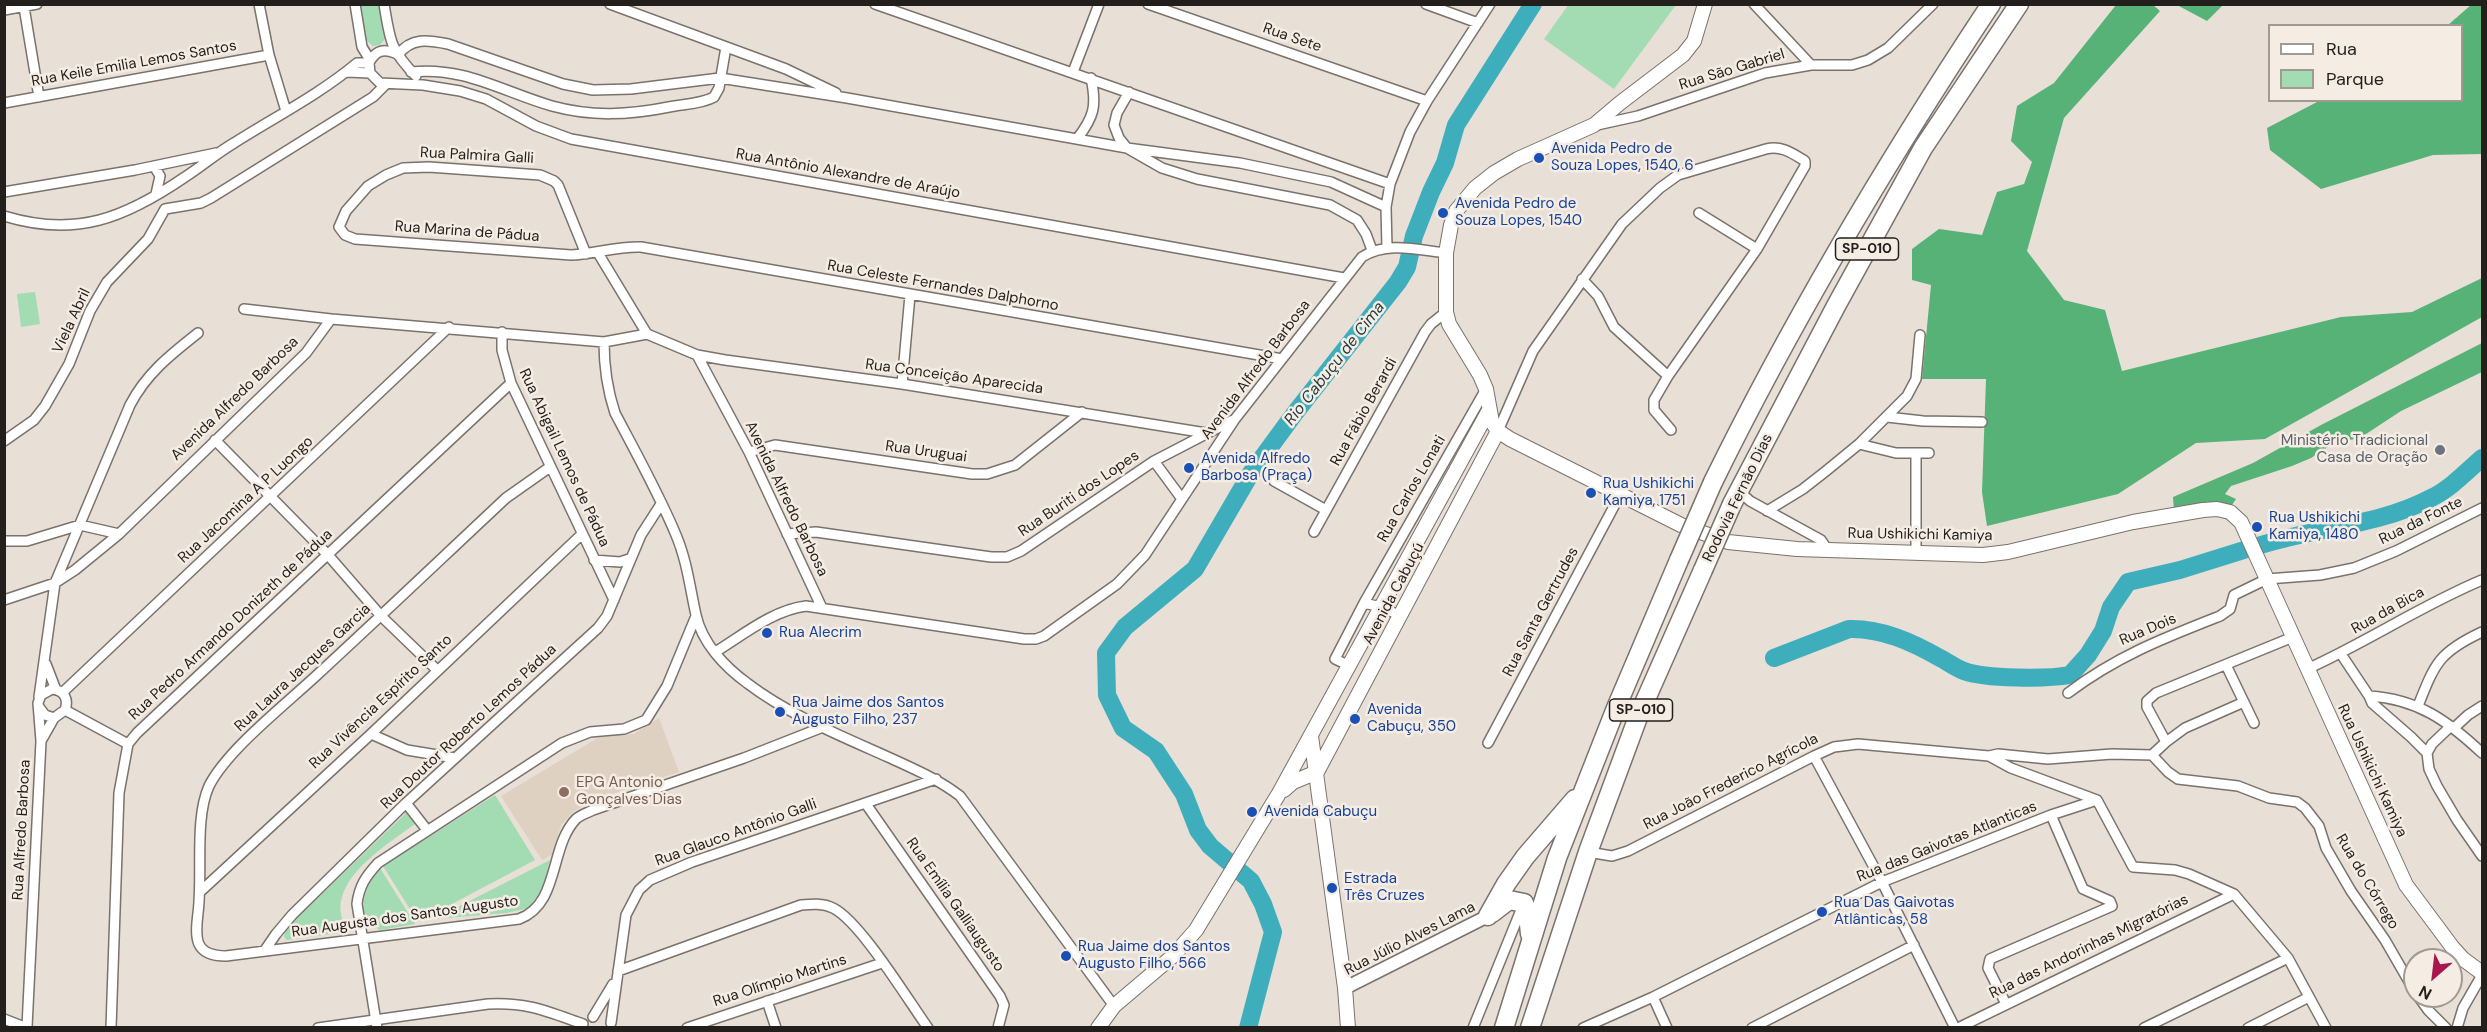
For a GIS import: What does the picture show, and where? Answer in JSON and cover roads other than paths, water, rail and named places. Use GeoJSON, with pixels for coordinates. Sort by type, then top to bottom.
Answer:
{"type":"FeatureCollection","features":[{"type":"Feature","properties":{"kind":"highway","name":"Rodovia Fernão Dias"},"geometry":{"type":"LineString","coordinates":[[1504,1028],[1530,937],[1557,858],[1678,560],[1713,482],[1813,294],[1906,134],[1991,4]]}},
{"type":"Feature","properties":{"kind":"highway","name":"Rodovia Fernão Dias"},"geometry":{"type":"LineString","coordinates":[[1530,1028],[1588,852],[1638,717],[1736,498],[1836,306],[1923,148],[2019,4]]}},
{"type":"Feature","properties":{"kind":"highway"},"geometry":{"type":"LineString","coordinates":[[1488,916],[1525,857],[1586,784]]}},
{"type":"Feature","properties":{"kind":"highway"},"geometry":{"type":"LineString","coordinates":[[1488,916],[1509,900],[1524,903],[1528,914],[1530,937]]}},
{"type":"Feature","properties":{"kind":"main road"},"geometry":{"type":"LineString","coordinates":[[1498,431],[1492,422],[1486,389],[1480,375],[1449,324],[1446,312],[1446,253],[1456,211],[1475,188],[1506,166],[1594,125],[1683,55],[1694,41],[1705,4]]}},
{"type":"Feature","properties":{"kind":"main road","name":"Avenida Cabuçú"},"geometry":{"type":"LineString","coordinates":[[1098,1028],[1114,1006],[1186,944],[1226,882],[1320,720],[1490,410]]}},
{"type":"Feature","properties":{"kind":"main road","name":"Rua Ushikichi Kamiya"},"geometry":{"type":"LineString","coordinates":[[1498,431],[1681,525],[1722,541],[1772,547],[1999,553],[2133,522],[2217,509],[2230,512],[2241,522],[2406,885],[2463,959],[2482,974]]}},
{"type":"Feature","properties":{"kind":"main road","name":"Avenida Cabuçú"},"geometry":{"type":"LineString","coordinates":[[1320,757],[1341,729],[1498,431]]}},
{"type":"Feature","properties":{"kind":"main road"},"geometry":{"type":"LineString","coordinates":[[1320,720],[1329,719],[1341,729]]}},
{"type":"Feature","properties":{"kind":"main road"},"geometry":{"type":"LineString","coordinates":[[1311,736],[1320,757],[1317,772],[1346,988],[1348,1028]]}},
{"type":"Feature","properties":{"kind":"main road"},"geometry":{"type":"LineString","coordinates":[[1278,795],[1293,782],[1317,772]]}},
{"type":"Feature","properties":{"kind":"street"},"geometry":{"type":"LineString","coordinates":[[4,10],[37,4]]}},
{"type":"Feature","properties":{"kind":"street"},"geometry":{"type":"LineString","coordinates":[[259,4],[269,55],[286,111]]}},
{"type":"Feature","properties":{"kind":"street"},"geometry":{"type":"LineString","coordinates":[[347,72],[370,73],[370,61],[362,47],[355,4]]}},
{"type":"Feature","properties":{"kind":"street"},"geometry":{"type":"LineString","coordinates":[[384,4],[390,41],[398,57],[423,85]]}},
{"type":"Feature","properties":{"kind":"street"},"geometry":{"type":"LineString","coordinates":[[609,4],[786,69],[847,98]]}},
{"type":"Feature","properties":{"kind":"street"},"geometry":{"type":"LineString","coordinates":[[875,4],[1065,73],[1073,72],[1091,78],[1390,184]]}},
{"type":"Feature","properties":{"kind":"street"},"geometry":{"type":"LineString","coordinates":[[1073,72],[1099,4]]}},
{"type":"Feature","properties":{"kind":"street","name":"Rua Sete"},"geometry":{"type":"LineString","coordinates":[[1148,4],[1427,101]]}},
{"type":"Feature","properties":{"kind":"street"},"geometry":{"type":"LineString","coordinates":[[1426,4],[1478,23]]}},
{"type":"Feature","properties":{"kind":"street"},"geometry":{"type":"LineString","coordinates":[[1392,248],[1386,207],[1390,184],[1410,132],[1427,101],[1490,4]]}},
{"type":"Feature","properties":{"kind":"street"},"geometry":{"type":"LineString","coordinates":[[1754,4],[1811,65]]}},
{"type":"Feature","properties":{"kind":"street","name":"Rua São Gabriel"},"geometry":{"type":"LineString","coordinates":[[1594,125],[1638,116],[1765,73],[1811,65],[1852,64],[1868,60],[1888,48],[1933,4]]}},
{"type":"Feature","properties":{"kind":"street"},"geometry":{"type":"LineString","coordinates":[[24,7],[39,97]]}},
{"type":"Feature","properties":{"kind":"street"},"geometry":{"type":"LineString","coordinates":[[398,57],[409,44],[428,40],[563,84],[593,90],[631,89],[720,78],[847,98],[1021,131],[1240,163],[1331,182],[1386,207]]}},
{"type":"Feature","properties":{"kind":"street"},"geometry":{"type":"LineString","coordinates":[[411,72],[428,70],[462,74],[580,113],[611,115],[639,113],[709,100],[717,93],[726,47]]}},
{"type":"Feature","properties":{"kind":"street"},"geometry":{"type":"LineString","coordinates":[[4,216],[46,226],[70,227],[107,218],[183,179],[218,153],[347,72],[357,63],[370,61],[381,51],[398,57]]}},
{"type":"Feature","properties":{"kind":"street","name":"Rua Keile Emilia Lemos Santos"},"geometry":{"type":"LineString","coordinates":[[4,103],[269,55]]}},
{"type":"Feature","properties":{"kind":"street"},"geometry":{"type":"LineString","coordinates":[[154,195],[165,209],[211,198],[373,97],[401,74],[398,57]]}},
{"type":"Feature","properties":{"kind":"street","name":"Rua Antônio Alexandre de Araújo"},"geometry":{"type":"LineString","coordinates":[[370,73],[374,79],[390,83],[423,85],[459,91],[486,99],[536,126],[571,139],[1344,278]]}},
{"type":"Feature","properties":{"kind":"street"},"geometry":{"type":"LineString","coordinates":[[1077,139],[1091,122],[1095,97],[1091,78]]}},
{"type":"Feature","properties":{"kind":"street"},"geometry":{"type":"LineString","coordinates":[[1129,92],[1117,113],[1114,126],[1119,138],[1127,148],[1162,168],[1197,179],[1330,205],[1357,220],[1372,250],[1392,248],[1446,253]]}},
{"type":"Feature","properties":{"kind":"street"},"geometry":{"type":"LineString","coordinates":[[1498,431],[1533,351],[1622,224],[1660,188],[1678,175],[1773,147],[1784,149],[1803,160],[1805,166],[1757,249],[1668,376],[1654,400],[1652,406],[1671,430]]}},
{"type":"Feature","properties":{"kind":"street"},"geometry":{"type":"LineString","coordinates":[[4,192],[218,153]]}},
{"type":"Feature","properties":{"kind":"street"},"geometry":{"type":"LineString","coordinates":[[154,166],[160,176],[154,195]]}},
{"type":"Feature","properties":{"kind":"street","name":"Rua Palmira Galli"},"geometry":{"type":"LineString","coordinates":[[339,227],[346,211],[368,186],[386,174],[403,168],[429,167],[540,175],[554,181],[561,191],[586,254]]}},
{"type":"Feature","properties":{"kind":"street","name":"Viela Abril"},"geometry":{"type":"LineString","coordinates":[[4,441],[34,420],[45,406],[69,364],[90,311],[107,282],[148,239],[165,209]]}},
{"type":"Feature","properties":{"kind":"street"},"geometry":{"type":"LineString","coordinates":[[1699,213],[1757,249]]}},
{"type":"Feature","properties":{"kind":"street","name":"Rua Marina de Pádua"},"geometry":{"type":"LineString","coordinates":[[339,227],[345,235],[355,239],[598,253]]}},
{"type":"Feature","properties":{"kind":"street","name":"Rua Celeste Fernandes Dalphorno"},"geometry":{"type":"LineString","coordinates":[[598,253],[628,246],[641,247],[910,296],[1282,359]]}},
{"type":"Feature","properties":{"kind":"street","name":"Avenida Alfredo Barbosa"},"geometry":{"type":"LineString","coordinates":[[697,355],[748,452],[822,608],[1036,639],[1044,636],[1117,584],[1145,555],[1236,419],[1344,278],[1362,257],[1372,250]]}},
{"type":"Feature","properties":{"kind":"street"},"geometry":{"type":"LineString","coordinates":[[598,253],[647,334]]}},
{"type":"Feature","properties":{"kind":"street"},"geometry":{"type":"LineString","coordinates":[[1582,279],[1598,296],[1614,327],[1668,376]]}},
{"type":"Feature","properties":{"kind":"street"},"geometry":{"type":"LineString","coordinates":[[902,384],[910,296]]}},
{"type":"Feature","properties":{"kind":"street"},"geometry":{"type":"LineString","coordinates":[[244,309],[331,319],[449,327],[604,342],[647,334],[697,355]]}},
{"type":"Feature","properties":{"kind":"street","name":"Rua Fábio Berardi"},"geometry":{"type":"LineString","coordinates":[[1314,532],[1425,332],[1446,312]]}},
{"type":"Feature","properties":{"kind":"street","name":"Avenida Alfredo Barbosa"},"geometry":{"type":"LineString","coordinates":[[4,600],[55,583],[75,570],[119,534],[306,353],[331,319]]}},
{"type":"Feature","properties":{"kind":"street","name":"Rua Jacomina A P Luongo"},"geometry":{"type":"LineString","coordinates":[[59,691],[272,497],[449,327]]}},
{"type":"Feature","properties":{"kind":"street","name":"Rua Abigail Lemos de Pádua"},"geometry":{"type":"LineString","coordinates":[[502,332],[502,350],[511,383],[614,600]]}},
{"type":"Feature","properties":{"kind":"street","name":"Rua Alfredo Barbosa"},"geometry":{"type":"LineString","coordinates":[[27,1028],[41,741],[39,703],[55,583],[139,388],[164,359],[198,333]]}},
{"type":"Feature","properties":{"kind":"street"},"geometry":{"type":"LineString","coordinates":[[1767,510],[1803,489],[1887,417],[1913,387],[1918,367],[1920,335]]}},
{"type":"Feature","properties":{"kind":"street"},"geometry":{"type":"LineString","coordinates":[[604,342],[605,375],[615,413],[677,536],[688,570],[696,616],[715,652],[748,684],[823,727],[936,779],[960,796],[1114,1006]]}},
{"type":"Feature","properties":{"kind":"street","name":"Rua Conceição Aparecida"},"geometry":{"type":"LineString","coordinates":[[697,355],[902,384],[1206,433]]}},
{"type":"Feature","properties":{"kind":"street","name":"Rua Pedro Armando Donizeth de Pádua"},"geometry":{"type":"LineString","coordinates":[[111,1028],[119,793],[128,744],[137,733],[511,383]]}},
{"type":"Feature","properties":{"kind":"street","name":"Rua Carlos Lonati"},"geometry":{"type":"LineString","coordinates":[[1350,666],[1335,659],[1364,603],[1486,389]]}},
{"type":"Feature","properties":{"kind":"street","name":"Rua Uruguai"},"geometry":{"type":"LineString","coordinates":[[748,452],[775,446],[972,474],[987,474],[1015,465],[1082,412]]}},
{"type":"Feature","properties":{"kind":"street"},"geometry":{"type":"LineString","coordinates":[[1887,417],[1923,421],[1982,422]]}},
{"type":"Feature","properties":{"kind":"street","name":"Rua Buriti dos Lopes"},"geometry":{"type":"LineString","coordinates":[[787,534],[816,532],[991,557],[1007,557],[1021,551],[1154,461],[1236,419]]}},
{"type":"Feature","properties":{"kind":"street"},"geometry":{"type":"LineString","coordinates":[[215,440],[328,555],[381,616],[437,670]]}},
{"type":"Feature","properties":{"kind":"street"},"geometry":{"type":"LineString","coordinates":[[1858,444],[1889,452],[1929,453]]}},
{"type":"Feature","properties":{"kind":"street"},"geometry":{"type":"LineString","coordinates":[[1916,453],[1916,552]]}},
{"type":"Feature","properties":{"kind":"street"},"geometry":{"type":"LineString","coordinates":[[1154,461],[1182,499]]}},
{"type":"Feature","properties":{"kind":"street","name":"Rua Laura Jacques Garcia"},"geometry":{"type":"LineString","coordinates":[[203,950],[199,946],[196,932],[201,891],[201,818],[209,787],[216,774],[260,728],[506,498],[550,467]]}},
{"type":"Feature","properties":{"kind":"street"},"geometry":{"type":"LineString","coordinates":[[1274,481],[1326,510]]}},
{"type":"Feature","properties":{"kind":"street","name":"Rua Santa Gertrudes"},"geometry":{"type":"LineString","coordinates":[[1488,743],[1620,495]]}},
{"type":"Feature","properties":{"kind":"street"},"geometry":{"type":"LineString","coordinates":[[1736,498],[1749,501],[1821,540],[1827,549]]}},
{"type":"Feature","properties":{"kind":"street","name":"Rua Doutor Roberto Lemos Pádua"},"geometry":{"type":"LineString","coordinates":[[265,950],[292,915],[406,803],[598,628],[607,616],[629,559],[649,519],[661,504]]}},
{"type":"Feature","properties":{"kind":"street","name":"Rua da Fonte"},"geometry":{"type":"LineString","coordinates":[[2267,579],[2320,575],[2354,568],[2396,551],[2482,508]]}},
{"type":"Feature","properties":{"kind":"street"},"geometry":{"type":"LineString","coordinates":[[4,541],[27,542],[80,525],[119,534]]}},
{"type":"Feature","properties":{"kind":"street","name":"Rua Vivência Espírito Santo"},"geometry":{"type":"LineString","coordinates":[[201,891],[582,534]]}},
{"type":"Feature","properties":{"kind":"street","name":"Rua Abigail Lemos de Pádua"},"geometry":{"type":"LineString","coordinates":[[594,560],[614,562],[629,559]]}},
{"type":"Feature","properties":{"kind":"street","name":"Rua Dois"},"geometry":{"type":"LineString","coordinates":[[2068,693],[2104,666],[2227,612],[2234,595],[2267,579]]}},
{"type":"Feature","properties":{"kind":"street","name":"Rua da Bica"},"geometry":{"type":"LineString","coordinates":[[2307,669],[2341,654],[2453,592],[2482,580]]}},
{"type":"Feature","properties":{"kind":"street"},"geometry":{"type":"LineString","coordinates":[[1364,603],[1381,607],[1401,616]]}},
{"type":"Feature","properties":{"kind":"street"},"geometry":{"type":"LineString","coordinates":[[715,652],[793,608],[806,606],[822,608]]}},
{"type":"Feature","properties":{"kind":"street"},"geometry":{"type":"LineString","coordinates":[[377,1024],[357,904],[359,890],[365,877],[378,862],[568,739],[590,732],[624,729],[646,720],[667,686],[696,616]]}},
{"type":"Feature","properties":{"kind":"street"},"geometry":{"type":"LineString","coordinates":[[2418,706],[2441,658],[2452,647],[2482,632]]}},
{"type":"Feature","properties":{"kind":"street"},"geometry":{"type":"LineString","coordinates":[[2166,742],[2147,707],[2149,697],[2293,637]]}},
{"type":"Feature","properties":{"kind":"street"},"geometry":{"type":"LineString","coordinates":[[2341,654],[2374,705],[2427,753],[2434,780],[2457,820],[2482,856]]}},
{"type":"Feature","properties":{"kind":"street"},"geometry":{"type":"LineString","coordinates":[[45,664],[67,701],[65,710],[54,718],[45,716],[39,703],[44,692],[59,691]]}},
{"type":"Feature","properties":{"kind":"street"},"geometry":{"type":"LineString","coordinates":[[2226,665],[2254,723]]}},
{"type":"Feature","properties":{"kind":"street"},"geometry":{"type":"LineString","coordinates":[[2370,696],[2400,699],[2418,706],[2453,727],[2482,753]]}},
{"type":"Feature","properties":{"kind":"street"},"geometry":{"type":"LineString","coordinates":[[1989,756],[1998,754],[2048,759],[2112,754],[2152,755],[2186,728],[2244,702]]}},
{"type":"Feature","properties":{"kind":"street"},"geometry":{"type":"LineString","coordinates":[[2427,753],[2432,744],[2482,706]]}},
{"type":"Feature","properties":{"kind":"street"},"geometry":{"type":"LineString","coordinates":[[65,710],[128,744]]}},
{"type":"Feature","properties":{"kind":"street","name":"Rua Alfredo Barbosa"},"geometry":{"type":"LineString","coordinates":[[41,741],[54,718]]}},
{"type":"Feature","properties":{"kind":"street","name":"Rua Augusta dos Santos Augusto"},"geometry":{"type":"LineString","coordinates":[[203,950],[218,956],[362,934],[503,921],[530,915],[543,897],[565,836],[578,818],[593,810],[732,762],[823,727]]}},
{"type":"Feature","properties":{"kind":"street"},"geometry":{"type":"LineString","coordinates":[[371,734],[408,750],[455,758]]}},
{"type":"Feature","properties":{"kind":"street","name":"Rua João Frederico Agrícola"},"geometry":{"type":"LineString","coordinates":[[1588,852],[1612,856],[1628,851],[1814,756],[1834,747],[1858,744],[1989,756],[2019,771],[2097,800]]}},
{"type":"Feature","properties":{"kind":"street","name":"Rua do Córrego"},"geometry":{"type":"LineString","coordinates":[[2152,755],[2178,779],[2238,786],[2269,798],[2296,802],[2305,808],[2319,826],[2326,848],[2403,971]]}},
{"type":"Feature","properties":{"kind":"street"},"geometry":{"type":"LineString","coordinates":[[1814,756],[1882,882],[1956,1028]]}},
{"type":"Feature","properties":{"kind":"street","name":"Rua Glauco Antônio Galli"},"geometry":{"type":"LineString","coordinates":[[612,1025],[626,915],[639,890],[650,880],[692,862],[936,779]]}},
{"type":"Feature","properties":{"kind":"street"},"geometry":{"type":"LineString","coordinates":[[2097,800],[2126,858],[2133,867],[2175,870],[2234,894],[2288,958],[2326,1028]]}},
{"type":"Feature","properties":{"kind":"street","name":"Rua das Gaivotas Atlanticas"},"geometry":{"type":"LineString","coordinates":[[1583,1028],[1653,997],[1882,882],[2051,815],[2097,800]]}},
{"type":"Feature","properties":{"kind":"street"},"geometry":{"type":"LineString","coordinates":[[406,803],[427,830]]}},
{"type":"Feature","properties":{"kind":"street","name":"Rua Emília Galliaugusto"},"geometry":{"type":"LineString","coordinates":[[866,804],[1000,996],[1004,1005],[998,1028]]}},
{"type":"Feature","properties":{"kind":"street"},"geometry":{"type":"LineString","coordinates":[[2006,1004],[1988,968],[1989,960],[2112,906],[2110,901],[2083,890],[2051,815]]}},
{"type":"Feature","properties":{"kind":"street","name":"Rua das Andorinhas Migratórias"},"geometry":{"type":"LineString","coordinates":[[1956,1028],[2234,894]]}},
{"type":"Feature","properties":{"kind":"street"},"geometry":{"type":"LineString","coordinates":[[617,975],[801,905],[818,903],[832,907],[855,926],[928,1028]]}},
{"type":"Feature","properties":{"kind":"street"},"geometry":{"type":"LineString","coordinates":[[1473,1028],[1524,903]]}},
{"type":"Feature","properties":{"kind":"street","name":"Rua Júlio Alves Lama"},"geometry":{"type":"LineString","coordinates":[[1346,988],[1488,916]]}},
{"type":"Feature","properties":{"kind":"street"},"geometry":{"type":"LineString","coordinates":[[1752,1028],[1914,945]]}},
{"type":"Feature","properties":{"kind":"street"},"geometry":{"type":"LineString","coordinates":[[2144,1028],[2288,958]]}},
{"type":"Feature","properties":{"kind":"street","name":"Rua Olímpio Martins"},"geometry":{"type":"LineString","coordinates":[[687,1028],[882,963]]}},
{"type":"Feature","properties":{"kind":"street"},"geometry":{"type":"LineString","coordinates":[[2457,1028],[2463,1008],[2482,974]]}},
{"type":"Feature","properties":{"kind":"street","name":"Rua Glauco Antônio Galli"},"geometry":{"type":"LineString","coordinates":[[593,1017],[617,975]]}},
{"type":"Feature","properties":{"kind":"street"},"geometry":{"type":"LineString","coordinates":[[1653,997],[1667,1028]]}},
{"type":"Feature","properties":{"kind":"street"},"geometry":{"type":"LineString","coordinates":[[2248,1028],[2309,997]]}},
{"type":"Feature","properties":{"kind":"street"},"geometry":{"type":"LineString","coordinates":[[767,1001],[776,1028]]}},
{"type":"Feature","properties":{"kind":"street"},"geometry":{"type":"LineString","coordinates":[[318,1028],[377,1024],[488,1004],[512,1003],[534,1006],[581,1026],[593,1017],[600,1017],[612,1025]]}},
{"type":"Feature","properties":{"kind":"street"},"geometry":{"type":"LineString","coordinates":[[2427,1008],[2446,1028]]}},
{"type":"Feature","properties":{"kind":"street"},"geometry":{"type":"LineString","coordinates":[[4,1019],[27,1028]]}},
{"type":"Feature","properties":{"kind":"waterway","name":"Rio Cabuçu de Cima"},"geometry":{"type":"LineString","coordinates":[[1248,1028],[1273,932],[1263,904],[1251,881],[1210,846],[1198,830],[1184,794],[1156,751],[1123,728],[1107,695],[1106,653],[1125,627],[1195,569],[1251,473],[1398,282],[1407,267],[1414,236],[1445,163],[1456,125],[1533,4]]}},
{"type":"Feature","properties":{"kind":"waterway"},"geometry":{"type":"LineString","coordinates":[[2261,545],[2390,515],[2411,507],[2445,490],[2482,458]]}},
{"type":"Feature","properties":{"kind":"waterway"},"geometry":{"type":"LineString","coordinates":[[1774,658],[1849,629],[1861,629],[1907,642],[1961,670],[1974,674],[2017,678],[2070,675],[2088,655],[2103,631],[2111,607],[2128,582],[2180,570],[2244,550]]}},
{"type":"Feature","properties":{"kind":"place","name":"Avenida Pedro de Souza Lopes, 1540, 6"},"geometry":{"type":"Point","coordinates":[1539,158]}},
{"type":"Feature","properties":{"kind":"place","name":"Avenida Pedro de Souza Lopes, 1540"},"geometry":{"type":"Point","coordinates":[1443,213]}},
{"type":"Feature","properties":{"kind":"place","name":"Ministério Tradicional Casa de Oração"},"geometry":{"type":"Point","coordinates":[2440,450]}},
{"type":"Feature","properties":{"kind":"place","name":"Avenida Alfredo Barbosa (Praça)"},"geometry":{"type":"Point","coordinates":[1189,468]}},
{"type":"Feature","properties":{"kind":"place","name":"Rua Ushikichi Kamiya, 1751"},"geometry":{"type":"Point","coordinates":[1591,493]}},
{"type":"Feature","properties":{"kind":"place","name":"Rua Ushikichi Kamiya, 1480"},"geometry":{"type":"Point","coordinates":[2257,527]}},
{"type":"Feature","properties":{"kind":"place","name":"Rua Alecrim"},"geometry":{"type":"Point","coordinates":[767,633]}},
{"type":"Feature","properties":{"kind":"place","name":"Rua Jaime dos Santos Augusto Filho, 237"},"geometry":{"type":"Point","coordinates":[780,712]}},
{"type":"Feature","properties":{"kind":"place","name":"Avenida Cabuçu, 350"},"geometry":{"type":"Point","coordinates":[1355,719]}},
{"type":"Feature","properties":{"kind":"place","name":"EPG Antonio Gonçalves Dias"},"geometry":{"type":"Point","coordinates":[564,792]}},
{"type":"Feature","properties":{"kind":"place","name":"Avenida Cabuçu"},"geometry":{"type":"Point","coordinates":[1252,812]}},
{"type":"Feature","properties":{"kind":"place","name":"Estrada Três Cruzes"},"geometry":{"type":"Point","coordinates":[1332,888]}},
{"type":"Feature","properties":{"kind":"place","name":"Rua Das Gaivotas Atlânticas, 58"},"geometry":{"type":"Point","coordinates":[1822,912]}},
{"type":"Feature","properties":{"kind":"place","name":"Rua Jaime dos Santos Augusto Filho, 566"},"geometry":{"type":"Point","coordinates":[1066,956]}}]}
